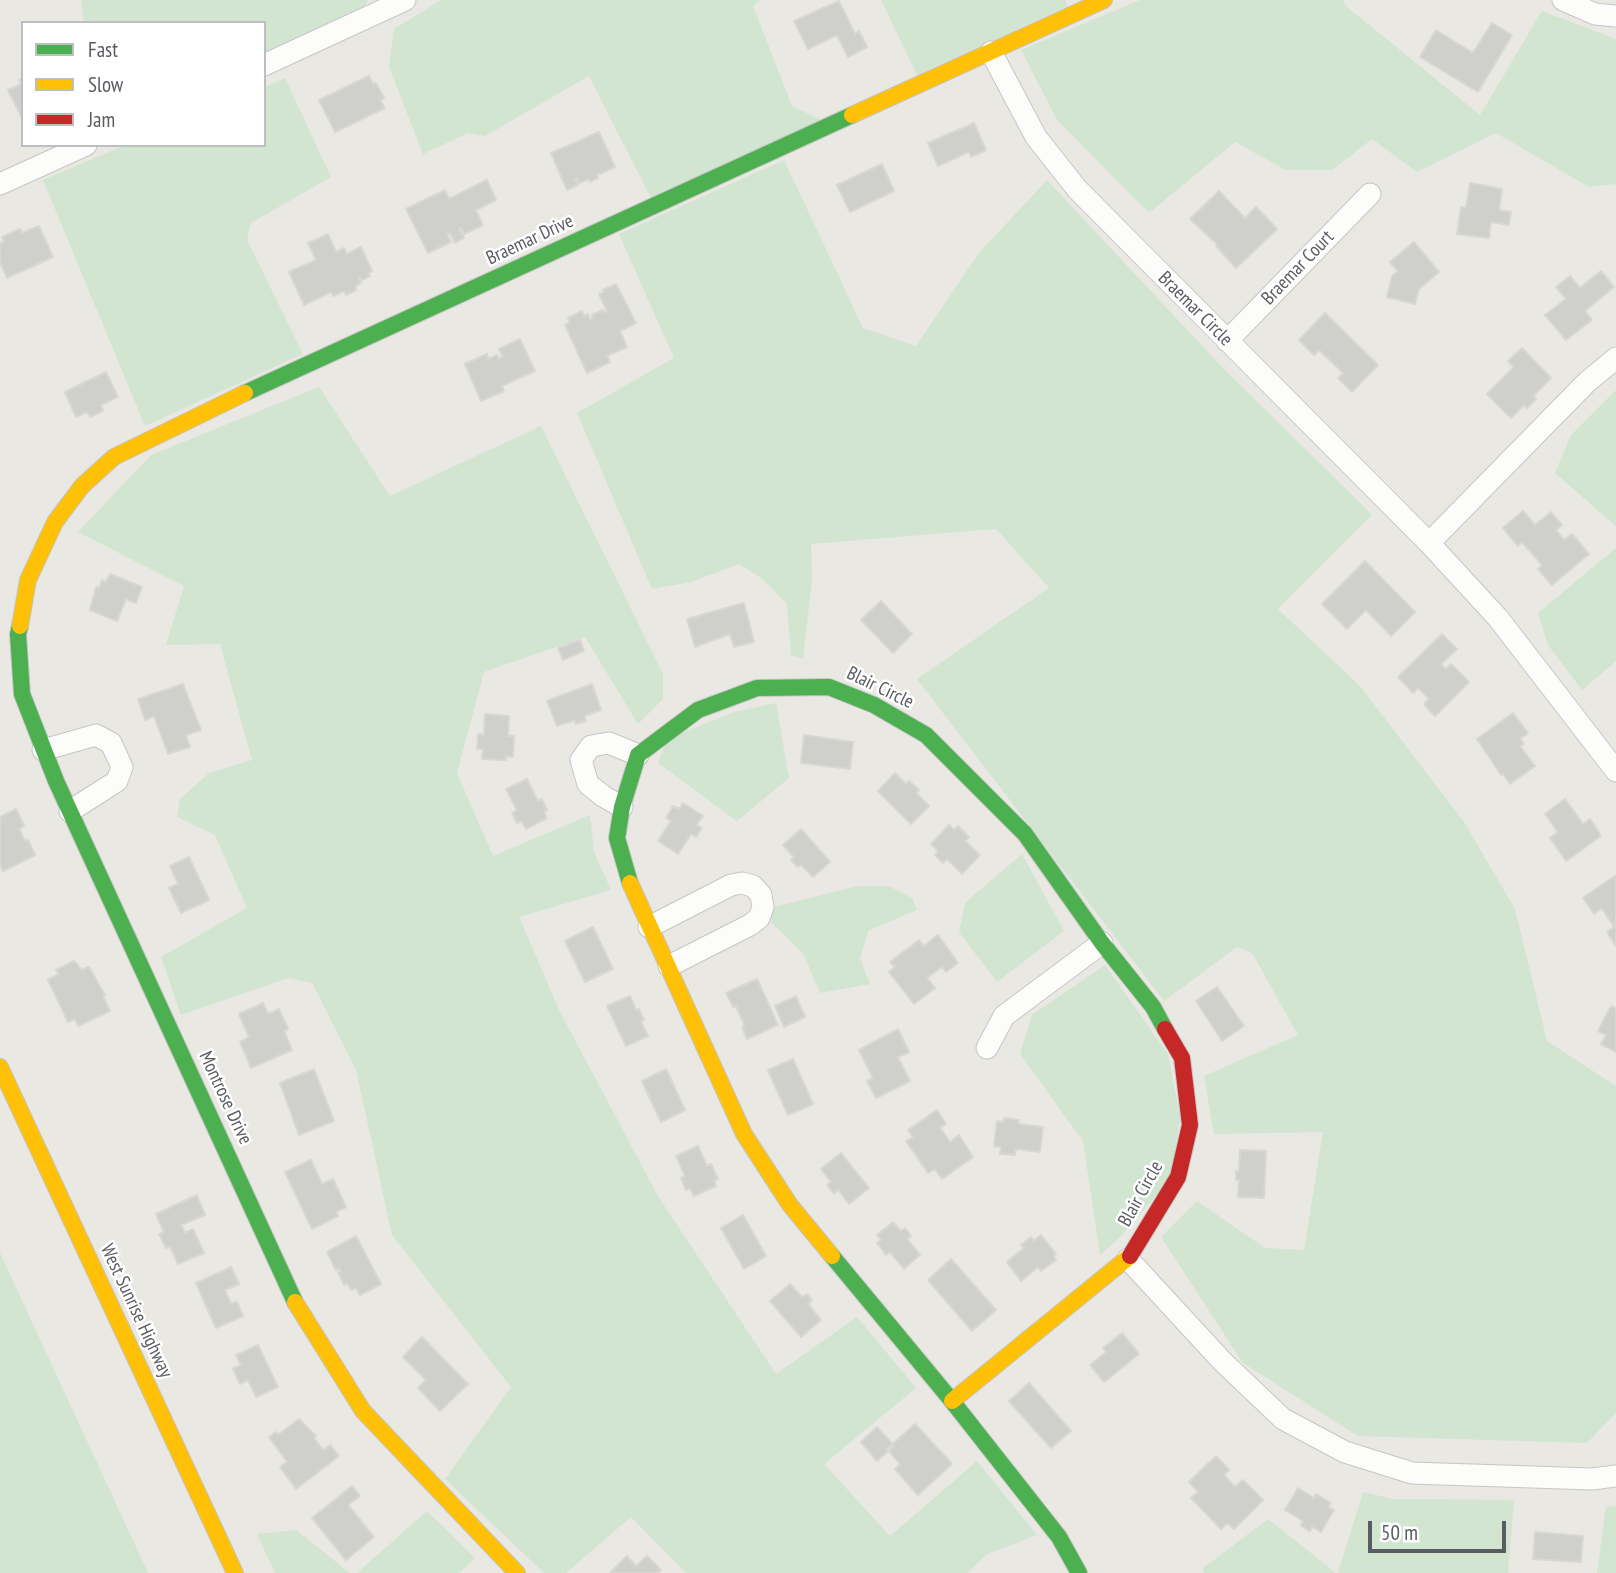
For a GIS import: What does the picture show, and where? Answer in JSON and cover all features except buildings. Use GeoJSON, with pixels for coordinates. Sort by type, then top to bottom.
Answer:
{"type":"FeatureCollection","features":[{"type":"Feature","properties":{"kind":"street"},"geometry":{"type":"LineString","coordinates":[[266,64],[405,0]]}},
{"type":"Feature","properties":{"kind":"street","name":"Braemar Drive"},"geometry":{"type":"LineString","coordinates":[[28,580],[55,522],[82,486],[114,457],[192,417],[1104,0]]}},
{"type":"Feature","properties":{"kind":"street"},"geometry":{"type":"LineString","coordinates":[[1563,0],[1595,15],[1616,16]]}},
{"type":"Feature","properties":{"kind":"street","name":"Braemar Circle"},"geometry":{"type":"LineString","coordinates":[[991,52],[1036,137],[1077,189],[1429,543],[1498,618],[1616,771]]}},
{"type":"Feature","properties":{"kind":"street"},"geometry":{"type":"LineString","coordinates":[[0,184],[82,147]]}},
{"type":"Feature","properties":{"kind":"street","name":"Braemar Court"},"geometry":{"type":"LineString","coordinates":[[1227,341],[1370,194]]}},
{"type":"Feature","properties":{"kind":"street"},"geometry":{"type":"LineString","coordinates":[[1429,543],[1587,382],[1616,358]]}},
{"type":"Feature","properties":{"kind":"street","name":"Montrose Drive"},"geometry":{"type":"LineString","coordinates":[[28,580],[18,634],[22,694],[70,811],[294,1300],[363,1411],[517,1573]]}},
{"type":"Feature","properties":{"kind":"street","name":"Blair Circle"},"geometry":{"type":"LineString","coordinates":[[638,755],[698,710],[757,688],[829,687],[874,705],[926,735],[1025,834],[1102,943],[1153,1007],[1182,1058],[1190,1125],[1178,1177],[1128,1259],[952,1401]]}},
{"type":"Feature","properties":{"kind":"street"},"geometry":{"type":"LineString","coordinates":[[43,750],[96,735],[111,743],[122,767],[117,781],[70,811]]}},
{"type":"Feature","properties":{"kind":"street"},"geometry":{"type":"LineString","coordinates":[[622,807],[588,784],[581,760],[591,746],[609,743],[638,755],[622,807],[617,838],[627,876],[744,1134],[790,1205],[952,1401],[1059,1537],[1079,1573]]}},
{"type":"Feature","properties":{"kind":"street"},"geometry":{"type":"LineString","coordinates":[[649,927],[731,885],[742,883],[753,886],[761,895],[763,907],[759,918],[750,925],[669,966]]}},
{"type":"Feature","properties":{"kind":"street"},"geometry":{"type":"LineString","coordinates":[[987,1048],[1004,1016],[1102,943]]}},
{"type":"Feature","properties":{"kind":"street","name":"West Sunrise Highway"},"geometry":{"type":"LineString","coordinates":[[0,1067],[234,1573]]}},
{"type":"Feature","properties":{"kind":"street"},"geometry":{"type":"LineString","coordinates":[[1128,1259],[1222,1362],[1283,1419],[1345,1452],[1412,1473],[1592,1479],[1616,1476]]}},
{"type":"Feature","properties":{"kind":"green space"},"geometry":{"type":"Polygon","coordinates":[[[81,0],[368,0],[365,7],[266,52],[266,21],[84,21],[81,0]]]}},
{"type":"Feature","properties":{"kind":"green space"},"geometry":{"type":"Polygon","coordinates":[[[441,0],[761,0],[753,6],[792,106],[821,120],[651,198],[589,76],[485,136],[468,133],[423,154],[389,67],[394,29],[441,0]]]}},
{"type":"Feature","properties":{"kind":"green space"},"geometry":{"type":"Polygon","coordinates":[[[881,0],[1065,0],[1068,6],[917,75],[881,0]]]}},
{"type":"Feature","properties":{"kind":"green space"},"geometry":{"type":"Polygon","coordinates":[[[1140,0],[1343,0],[1347,7],[1480,115],[1542,11],[1616,39],[1616,184],[1589,187],[1496,133],[1417,172],[1372,139],[1332,170],[1286,170],[1235,142],[1149,213],[1057,120],[1021,50],[1140,0]]]}},
{"type":"Feature","properties":{"kind":"green space"},"geometry":{"type":"Polygon","coordinates":[[[285,78],[331,177],[251,223],[247,240],[303,354],[145,426],[43,180],[120,147],[266,147],[266,86],[285,78]]]}},
{"type":"Feature","properties":{"kind":"green space"},"geometry":{"type":"Polygon","coordinates":[[[784,160],[863,328],[916,346],[979,253],[1047,180],[1220,365],[1372,515],[1278,609],[1360,686],[1464,822],[1515,909],[1547,1041],[1616,1086],[1616,1413],[1587,1443],[1358,1436],[1243,1363],[1161,1237],[1197,1201],[1265,1248],[1304,1250],[1323,1132],[1214,1134],[1204,1076],[1298,1035],[1252,953],[1237,947],[1164,1001],[917,679],[1049,588],[996,529],[811,544],[812,580],[803,659],[791,655],[787,604],[764,580],[739,564],[691,582],[652,589],[577,413],[674,358],[619,234],[784,160]]]}},
{"type":"Feature","properties":{"kind":"green space"},"geometry":{"type":"Polygon","coordinates":[[[319,387],[390,496],[541,426],[663,674],[663,699],[638,724],[585,637],[484,672],[457,773],[493,856],[590,815],[594,852],[611,890],[519,917],[560,1012],[659,1198],[776,1374],[857,1317],[916,1388],[824,1464],[890,1536],[977,1461],[1037,1535],[987,1554],[968,1573],[686,1573],[631,1517],[566,1573],[544,1573],[445,1479],[511,1387],[392,1235],[356,1070],[312,983],[288,978],[181,1015],[161,957],[247,908],[215,835],[177,817],[180,799],[209,773],[252,760],[220,644],[166,645],[184,586],[78,532],[151,455],[319,387]]]}},
{"type":"Feature","properties":{"kind":"green space"},"geometry":{"type":"Polygon","coordinates":[[[1616,390],[1616,526],[1555,473],[1571,435],[1616,390]]]}},
{"type":"Feature","properties":{"kind":"green space"},"geometry":{"type":"Polygon","coordinates":[[[1616,548],[1616,661],[1582,690],[1548,645],[1538,613],[1616,548]]]}},
{"type":"Feature","properties":{"kind":"green space"},"geometry":{"type":"Polygon","coordinates":[[[776,703],[789,778],[737,821],[658,763],[667,739],[734,712],[776,703]]]}},
{"type":"Feature","properties":{"kind":"green space"},"geometry":{"type":"Polygon","coordinates":[[[1022,854],[1064,931],[997,982],[959,932],[965,903],[1022,854]]]}},
{"type":"Feature","properties":{"kind":"green space"},"geometry":{"type":"Polygon","coordinates":[[[857,886],[889,886],[912,898],[917,910],[869,930],[860,958],[870,984],[820,993],[804,955],[771,922],[774,907],[857,886]]]}},
{"type":"Feature","properties":{"kind":"green space"},"geometry":{"type":"Polygon","coordinates":[[[1105,965],[1168,1054],[1180,1115],[1172,1178],[1118,1239],[1100,1255],[1083,1141],[1020,1054],[1032,1015],[1105,965]]]}},
{"type":"Feature","properties":{"kind":"green space"},"geometry":{"type":"Polygon","coordinates":[[[0,1253],[148,1573],[0,1573],[0,1253]]]}},
{"type":"Feature","properties":{"kind":"green space"},"geometry":{"type":"Polygon","coordinates":[[[1363,1492],[1393,1499],[1514,1500],[1508,1573],[1338,1573],[1363,1492]]]}},
{"type":"Feature","properties":{"kind":"green space"},"geometry":{"type":"Polygon","coordinates":[[[1616,1506],[1616,1573],[1597,1573],[1606,1507],[1616,1506]]]}},
{"type":"Feature","properties":{"kind":"green space"},"geometry":{"type":"Polygon","coordinates":[[[427,1511],[475,1558],[459,1573],[357,1573],[427,1511]]]}},
{"type":"Feature","properties":{"kind":"green space"},"geometry":{"type":"Polygon","coordinates":[[[1268,1519],[1336,1573],[1204,1573],[1202,1569],[1268,1519]]]}},
{"type":"Feature","properties":{"kind":"green space"},"geometry":{"type":"Polygon","coordinates":[[[296,1530],[350,1573],[275,1573],[257,1534],[296,1530]]]}},
{"type":"Feature","properties":{"kind":"traffic: fast"},"geometry":{"type":"LineString","coordinates":[[245,393],[852,115]]}},
{"type":"Feature","properties":{"kind":"traffic: fast"},"geometry":{"type":"LineString","coordinates":[[20,626],[18,634],[22,694],[56,781],[295,1302]]}},
{"type":"Feature","properties":{"kind":"traffic: fast"},"geometry":{"type":"LineString","coordinates":[[630,883],[617,838],[622,807],[638,755],[698,710],[757,688],[829,687],[874,705],[926,735],[1025,834],[1102,943],[1153,1007],[1165,1029]]}},
{"type":"Feature","properties":{"kind":"traffic: fast"},"geometry":{"type":"LineString","coordinates":[[832,1256],[952,1401],[1059,1537],[1079,1573]]}},
{"type":"Feature","properties":{"kind":"traffic: slow"},"geometry":{"type":"LineString","coordinates":[[852,115],[1104,0]]}},
{"type":"Feature","properties":{"kind":"traffic: slow"},"geometry":{"type":"LineString","coordinates":[[20,626],[28,580],[55,522],[82,486],[114,457],[245,393]]}},
{"type":"Feature","properties":{"kind":"traffic: slow"},"geometry":{"type":"LineString","coordinates":[[630,883],[744,1134],[790,1205],[832,1256]]}},
{"type":"Feature","properties":{"kind":"traffic: slow"},"geometry":{"type":"LineString","coordinates":[[0,1067],[235,1573]]}},
{"type":"Feature","properties":{"kind":"traffic: slow"},"geometry":{"type":"LineString","coordinates":[[952,1401],[1130,1256]]}},
{"type":"Feature","properties":{"kind":"traffic: slow"},"geometry":{"type":"LineString","coordinates":[[295,1302],[363,1411],[517,1573]]}},
{"type":"Feature","properties":{"kind":"traffic: jam"},"geometry":{"type":"LineString","coordinates":[[1130,1256],[1178,1177],[1190,1125],[1182,1058],[1165,1029]]}}]}
